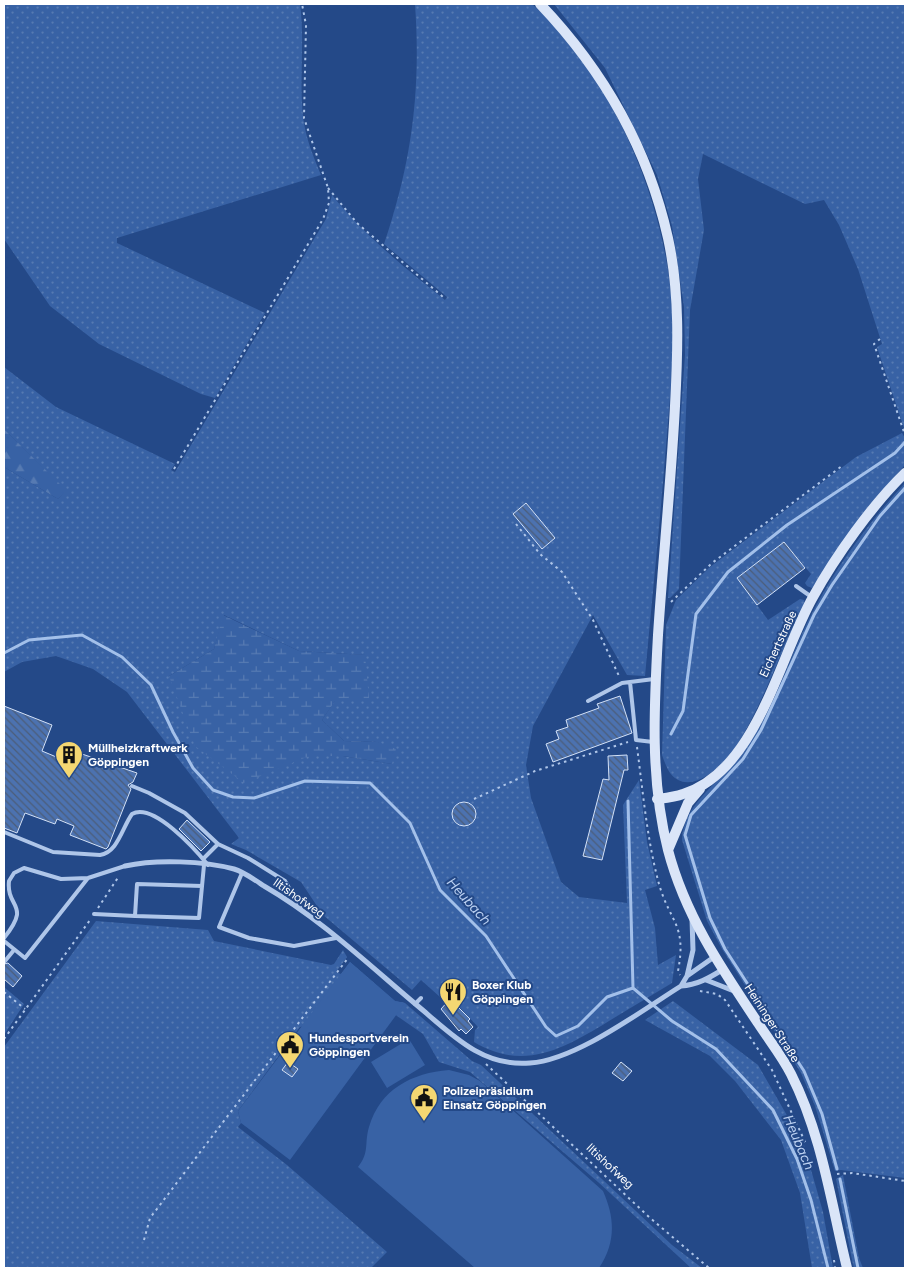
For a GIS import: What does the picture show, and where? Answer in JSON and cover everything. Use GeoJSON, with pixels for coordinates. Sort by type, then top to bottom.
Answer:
{"type":"FeatureCollection","features":[{"type":"Feature","properties":{"kind":"main road","name":"Heininger Straße"},"geometry":{"type":"LineString","coordinates":[[540,4],[574,41],[606,88],[633,133],[655,188],[669,240],[676,300],[677,357],[655,679],[657,799],[668,851],[692,916],[714,957],[789,1071],[807,1108],[827,1175],[847,1268]]}},
{"type":"Feature","properties":{"kind":"main road","name":"Eichertstraße"},"geometry":{"type":"LineString","coordinates":[[657,799],[684,794],[706,782],[725,768],[758,719],[812,598],[859,529],[905,473]]}},
{"type":"Feature","properties":{"kind":"main road"},"geometry":{"type":"LineString","coordinates":[[668,851],[688,803],[706,782]]}},
{"type":"Feature","properties":{"kind":"street","name":"Iltishofweg"},"geometry":{"type":"LineString","coordinates":[[125,866],[142,862],[205,863],[242,873],[300,909],[478,1054],[509,1063],[530,1063],[549,1060],[579,1048],[681,986],[686,979],[714,957]]}},
{"type":"Feature","properties":{"kind":"street"},"geometry":{"type":"LineString","coordinates":[[686,979],[693,950],[692,916]]}},
{"type":"Feature","properties":{"kind":"street"},"geometry":{"type":"LineString","coordinates":[[681,986],[691,986],[706,980],[722,970]]}},
{"type":"Feature","properties":{"kind":"street"},"geometry":{"type":"LineString","coordinates":[[706,980],[737,992]]}},
{"type":"Feature","properties":{"kind":"lane"},"geometry":{"type":"LineString","coordinates":[[796,586],[812,598]]}},
{"type":"Feature","properties":{"kind":"lane"},"geometry":{"type":"LineString","coordinates":[[588,701],[622,683],[655,679]]}},
{"type":"Feature","properties":{"kind":"lane"},"geometry":{"type":"LineString","coordinates":[[630,682],[636,740],[656,742]]}},
{"type":"Feature","properties":{"kind":"lane"},"geometry":{"type":"LineString","coordinates":[[132,786],[185,813],[218,844],[248,858],[285,881],[300,909]]}},
{"type":"Feature","properties":{"kind":"lane"},"geometry":{"type":"LineString","coordinates":[[4,832],[53,852],[107,854],[114,848],[132,814],[142,811],[151,814],[178,833],[205,863]]}},
{"type":"Feature","properties":{"kind":"lane"},"geometry":{"type":"LineString","coordinates":[[94,914],[199,918],[205,863],[218,844]]}},
{"type":"Feature","properties":{"kind":"lane"},"geometry":{"type":"LineString","coordinates":[[88,878],[25,958],[4,940],[16,923],[17,907],[8,886],[14,873],[24,868],[61,880],[88,878],[125,866]]}},
{"type":"Feature","properties":{"kind":"lane"},"geometry":{"type":"LineString","coordinates":[[242,873],[219,927],[250,938],[294,946],[336,938]]}},
{"type":"Feature","properties":{"kind":"lane"},"geometry":{"type":"LineString","coordinates":[[135,916],[137,884],[202,886]]}},
{"type":"Feature","properties":{"kind":"lane"},"geometry":{"type":"LineString","coordinates":[[5,961],[14,950]]}},
{"type":"Feature","properties":{"kind":"lane"},"geometry":{"type":"LineString","coordinates":[[415,1004],[421,998]]}},
{"type":"Feature","properties":{"kind":"path"},"geometry":{"type":"LineString","coordinates":[[174,469],[323,219],[328,203],[328,188],[304,118],[306,25],[302,4]]}},
{"type":"Feature","properties":{"kind":"path"},"geometry":{"type":"LineString","coordinates":[[328,188],[357,223],[443,297]]}},
{"type":"Feature","properties":{"kind":"path"},"geometry":{"type":"LineString","coordinates":[[880,339],[874,344],[904,434]]}},
{"type":"Feature","properties":{"kind":"path"},"geometry":{"type":"LineString","coordinates":[[670,602],[712,563],[842,466]]}},
{"type":"Feature","properties":{"kind":"path"},"geometry":{"type":"LineString","coordinates":[[516,524],[540,554],[562,572],[593,620],[622,683]]}},
{"type":"Feature","properties":{"kind":"path"},"geometry":{"type":"LineString","coordinates":[[474,799],[535,771],[636,740],[650,840],[659,885],[680,932],[682,950],[678,971],[686,979]]}},
{"type":"Feature","properties":{"kind":"path"},"geometry":{"type":"LineString","coordinates":[[4,1039],[94,914],[125,866]]}},
{"type":"Feature","properties":{"kind":"path"},"geometry":{"type":"LineString","coordinates":[[144,1240],[150,1218],[353,952]]}},
{"type":"Feature","properties":{"kind":"path"},"geometry":{"type":"LineString","coordinates":[[691,986],[693,990],[717,994],[725,1000],[772,1070],[806,1144]]}},
{"type":"Feature","properties":{"kind":"path"},"geometry":{"type":"LineString","coordinates":[[4,992],[25,1010]]}},
{"type":"Feature","properties":{"kind":"path","name":"Iltishofweg"},"geometry":{"type":"LineString","coordinates":[[478,1054],[490,1070],[649,1217],[709,1268]]}},
{"type":"Feature","properties":{"kind":"path"},"geometry":{"type":"LineString","coordinates":[[827,1175],[852,1173],[905,1181]]}},
{"type":"Feature","properties":{"kind":"path"},"geometry":{"type":"LineString","coordinates":[[833,1259],[835,1268]]}},
{"type":"Feature","properties":{"kind":"green space"},"geometry":{"type":"Polygon","coordinates":[[[4,4],[300,4],[303,116],[307,138],[321,175],[117,238],[117,243],[265,313],[215,398],[201,394],[99,344],[50,306],[4,239],[4,4]]]}},
{"type":"Feature","properties":{"kind":"green space"},"geometry":{"type":"Polygon","coordinates":[[[415,4],[532,4],[560,32],[585,64],[607,99],[627,137],[643,176],[656,216],[666,256],[671,295],[673,352],[671,389],[645,676],[627,675],[593,615],[533,726],[526,765],[531,798],[561,882],[579,897],[627,903],[623,805],[639,780],[647,842],[657,886],[645,890],[655,928],[658,965],[676,955],[672,983],[576,1040],[544,1053],[527,1056],[492,1051],[474,1042],[475,1030],[478,1027],[452,999],[454,998],[440,997],[421,980],[412,990],[323,915],[301,882],[246,850],[231,844],[239,838],[127,692],[93,669],[56,656],[22,662],[4,672],[4,467],[58,499],[66,491],[4,429],[4,367],[56,407],[175,464],[171,470],[175,472],[326,219],[332,195],[358,224],[386,250],[445,300],[447,297],[384,244],[402,184],[408,155],[415,96],[417,36],[415,4]],[[526,503],[513,514],[542,549],[555,538],[526,503]],[[224,615],[214,649],[169,676],[309,756],[343,756],[392,764],[378,742],[344,741],[322,720],[365,655],[299,651],[224,615]]]}},
{"type":"Feature","properties":{"kind":"green space"},"geometry":{"type":"Polygon","coordinates":[[[554,4],[905,4],[905,431],[877,347],[882,344],[858,269],[839,225],[824,200],[805,204],[703,154],[698,179],[704,230],[690,310],[679,589],[670,598],[668,598],[685,355],[684,307],[672,226],[657,175],[605,68],[554,4]]]}},
{"type":"Feature","properties":{"kind":"green space"},"geometry":{"type":"Polygon","coordinates":[[[4,429],[67,491],[58,499],[4,467],[4,429]]]}},
{"type":"Feature","properties":{"kind":"green space"},"geometry":{"type":"Polygon","coordinates":[[[902,433],[905,438],[905,465],[887,485],[812,588],[805,583],[811,574],[784,542],[737,578],[768,620],[800,599],[804,600],[805,604],[756,711],[732,752],[710,774],[701,779],[684,782],[675,778],[669,771],[662,755],[666,625],[676,600],[710,567],[856,457],[902,433]]]}},
{"type":"Feature","properties":{"kind":"green space"},"geometry":{"type":"Polygon","coordinates":[[[905,483],[905,1178],[841,1170],[835,1171],[815,1106],[801,1073],[722,949],[707,921],[682,840],[684,827],[696,804],[733,765],[752,740],[770,708],[807,623],[839,567],[877,515],[905,483]]]}},
{"type":"Feature","properties":{"kind":"green space"},"geometry":{"type":"Polygon","coordinates":[[[223,615],[299,651],[365,655],[369,699],[335,701],[322,720],[344,741],[378,742],[396,749],[392,764],[343,756],[309,756],[244,783],[195,746],[169,676],[214,649],[223,615]]]}},
{"type":"Feature","properties":{"kind":"green space"},"geometry":{"type":"Polygon","coordinates":[[[96,921],[208,930],[214,941],[331,965],[334,964],[343,950],[347,957],[336,972],[341,974],[350,962],[395,1001],[405,1003],[472,1061],[481,1065],[672,1245],[702,1268],[691,1268],[598,1182],[470,1072],[439,1062],[423,1034],[387,1009],[300,1027],[238,1111],[241,1123],[238,1127],[287,1165],[387,1252],[371,1268],[4,1268],[4,1047],[96,921]]]}},
{"type":"Feature","properties":{"kind":"green space"},"geometry":{"type":"Polygon","coordinates":[[[350,962],[395,1001],[405,1003],[290,1160],[241,1123],[238,1111],[350,962]]]}},
{"type":"Feature","properties":{"kind":"green space"},"geometry":{"type":"Polygon","coordinates":[[[4,987],[24,1004],[4,1035],[4,987]]]}},
{"type":"Feature","properties":{"kind":"green space"},"geometry":{"type":"Polygon","coordinates":[[[673,1001],[758,1065],[804,1145],[823,1212],[833,1268],[812,1268],[800,1193],[781,1140],[735,1081],[710,1056],[645,1020],[673,1001]]]}},
{"type":"Feature","properties":{"kind":"green space"},"geometry":{"type":"Polygon","coordinates":[[[409,1039],[425,1065],[387,1088],[371,1062],[409,1039]]]}},
{"type":"Feature","properties":{"kind":"green space","name":"Polizeipräsidium Einsatz Göppingen"},"geometry":{"type":"Polygon","coordinates":[[[449,1070],[469,1075],[480,1081],[603,1191],[610,1211],[612,1230],[605,1258],[599,1268],[475,1268],[358,1167],[364,1157],[369,1127],[374,1114],[389,1093],[410,1079],[449,1070]]]}},
{"type":"Feature","properties":{"kind":"green space"},"geometry":{"type":"Polygon","coordinates":[[[843,1175],[859,1258],[863,1268],[854,1268],[852,1260],[836,1179],[843,1175]]]}},
{"type":"Feature","properties":{"kind":"building"},"geometry":{"type":"Polygon","coordinates":[[[526,503],[555,538],[542,549],[513,514],[526,503]]]}},
{"type":"Feature","properties":{"kind":"building"},"geometry":{"type":"Polygon","coordinates":[[[784,542],[805,568],[757,605],[737,578],[784,542]]]}},
{"type":"Feature","properties":{"kind":"building"},"geometry":{"type":"Polygon","coordinates":[[[620,696],[632,733],[553,762],[546,744],[559,739],[556,731],[568,727],[566,720],[599,708],[597,704],[620,696]]]}},
{"type":"Feature","properties":{"kind":"building","name":"Müllheizkraftwerk Göppingen"},"geometry":{"type":"Polygon","coordinates":[[[4,706],[52,725],[42,751],[78,766],[82,754],[137,773],[133,782],[128,785],[131,789],[106,849],[70,835],[74,826],[57,819],[55,824],[25,813],[17,833],[4,828],[4,706]]]}},
{"type":"Feature","properties":{"kind":"building"},"geometry":{"type":"Polygon","coordinates":[[[627,755],[628,770],[624,770],[602,860],[583,856],[603,779],[609,780],[608,756],[627,755]]]}},
{"type":"Feature","properties":{"kind":"building"},"geometry":{"type":"Polygon","coordinates":[[[464,802],[473,805],[476,814],[473,823],[464,826],[455,823],[452,814],[455,805],[464,802]]]}},
{"type":"Feature","properties":{"kind":"building"},"geometry":{"type":"Polygon","coordinates":[[[187,820],[210,842],[201,851],[179,829],[187,820]]]}},
{"type":"Feature","properties":{"kind":"building"},"geometry":{"type":"Polygon","coordinates":[[[8,963],[22,976],[13,987],[4,979],[4,964],[8,963]]]}},
{"type":"Feature","properties":{"kind":"building"},"geometry":{"type":"Polygon","coordinates":[[[450,999],[470,1019],[468,1021],[473,1027],[466,1034],[461,1029],[459,1031],[441,1009],[450,999]]]}},
{"type":"Feature","properties":{"kind":"building","name":"Hundesportverein Göppingen"},"geometry":{"type":"Polygon","coordinates":[[[288,1062],[298,1069],[292,1077],[282,1070],[288,1062]]]}},
{"type":"Feature","properties":{"kind":"building"},"geometry":{"type":"Polygon","coordinates":[[[621,1062],[632,1071],[623,1081],[612,1073],[621,1062]]]}},
{"type":"Feature","properties":{"kind":"waterway"},"geometry":{"type":"LineString","coordinates":[[671,734],[683,711],[696,614],[728,572],[787,525],[895,453],[905,442]]}},
{"type":"Feature","properties":{"kind":"waterway"},"geometry":{"type":"LineString","coordinates":[[837,1169],[822,1114],[804,1071],[725,949],[710,918],[685,835],[691,815],[743,759],[761,730],[814,615],[832,585],[880,516],[905,488]]}},
{"type":"Feature","properties":{"kind":"waterway","name":"Heubach"},"geometry":{"type":"LineString","coordinates":[[4,653],[29,640],[82,635],[122,657],[151,685],[173,732],[193,768],[213,790],[233,797],[254,798],[305,781],[370,783],[410,823],[440,890],[486,936],[546,1027],[556,1036],[578,1026],[607,997],[633,988],[672,1021],[716,1049],[773,1110],[797,1159],[811,1200],[828,1268]]}},
{"type":"Feature","properties":{"kind":"waterway"},"geometry":{"type":"LineString","coordinates":[[628,801],[633,988]]}},
{"type":"Feature","properties":{"kind":"waterway"},"geometry":{"type":"LineString","coordinates":[[840,1179],[858,1268]]}},
{"type":"Feature","properties":{"kind":"place","name":"Müllheizkraftwerk Göppingen"},"geometry":{"type":"Point","coordinates":[69,779]}},
{"type":"Feature","properties":{"kind":"place","name":"Boxer Klub Göppingen"},"geometry":{"type":"Point","coordinates":[453,1016]}},
{"type":"Feature","properties":{"kind":"place","name":"Hundesportverein Göppingen"},"geometry":{"type":"Point","coordinates":[290,1069]}},
{"type":"Feature","properties":{"kind":"place","name":"Polizeipräsidium Einsatz Göppingen"},"geometry":{"type":"Point","coordinates":[424,1122]}}]}
